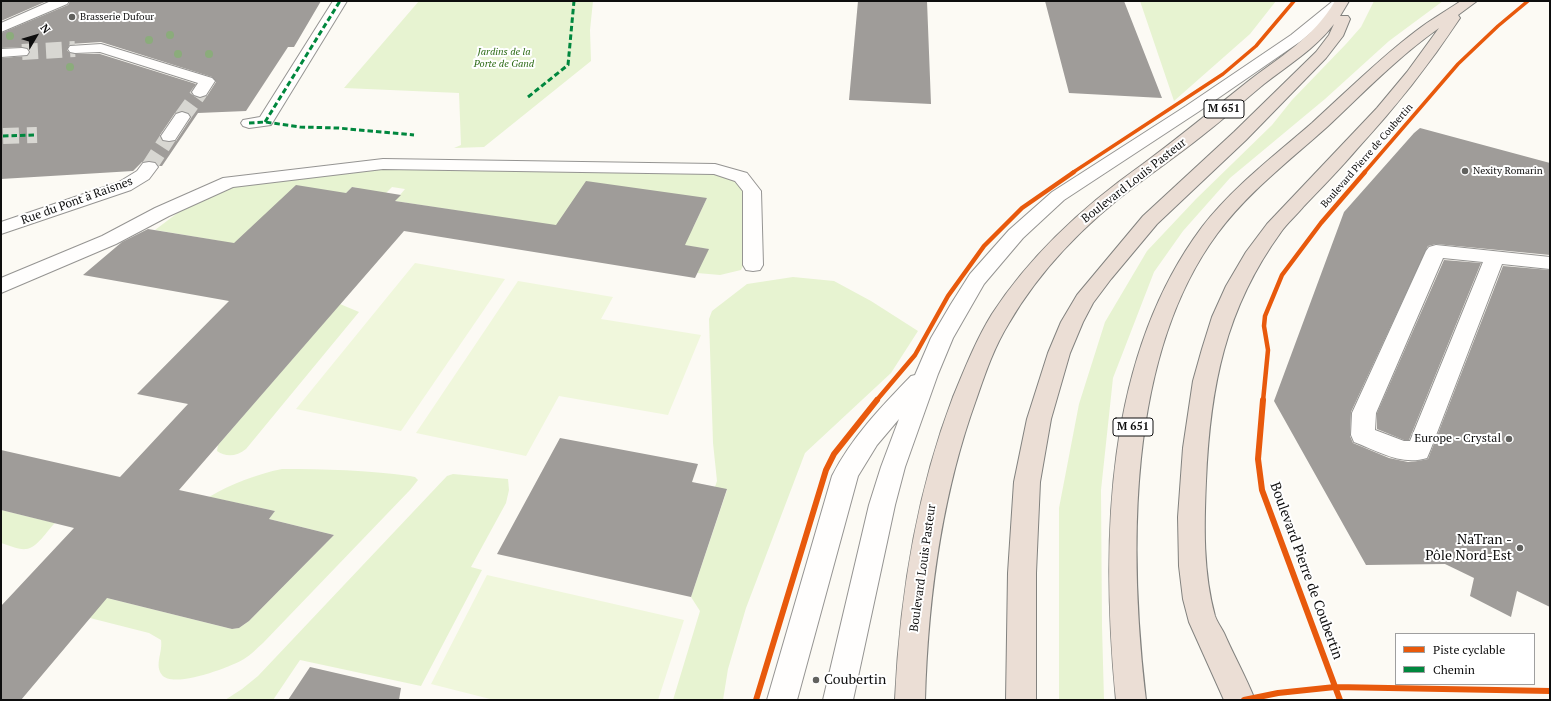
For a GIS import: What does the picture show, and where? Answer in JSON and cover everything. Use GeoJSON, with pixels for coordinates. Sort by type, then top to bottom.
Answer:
{"type":"FeatureCollection","features":[{"type":"Feature","properties":{"kind":"highway","name":"Boulevard Louis Pasteur"},"geometry":{"type":"LineString","coordinates":[[910,700],[913,640],[919,586],[925,538],[933,500],[954,426],[991,334],[1014,298],[1031,276],[1073,229],[1095,209],[1303,48],[1332,20],[1342,1]]}},
{"type":"Feature","properties":{"kind":"highway"},"geometry":{"type":"LineString","coordinates":[[1021,700],[1022,573],[1027,482],[1039,419],[1059,353],[1072,322],[1084,300],[1150,220],[1240,136],[1329,46],[1343,23],[1342,1]]}},
{"type":"Feature","properties":{"kind":"highway"},"geometry":{"type":"LineString","coordinates":[[1240,700],[1227,676],[1202,618],[1193,569],[1191,538],[1196,436],[1210,354],[1217,331],[1232,295],[1259,247],[1275,226],[1336,162],[1397,93],[1464,6]]}},
{"type":"Feature","properties":{"kind":"highway","name":"M 651"},"geometry":{"type":"LineString","coordinates":[[1131,700],[1126,653],[1123,561],[1124,512],[1132,433],[1142,378],[1161,320],[1181,276],[1200,243],[1212,227],[1250,186],[1416,38],[1464,6]]}},
{"type":"Feature","properties":{"kind":"street"},"geometry":{"type":"LineString","coordinates":[[7,26],[62,1]]}},
{"type":"Feature","properties":{"kind":"street"},"geometry":{"type":"LineString","coordinates":[[249,123],[265,122],[340,1]]}},
{"type":"Feature","properties":{"kind":"street"},"geometry":{"type":"LineString","coordinates":[[838,700],[882,505],[893,467],[927,374],[942,338],[966,295],[990,263],[1030,220],[1072,186],[1198,105],[1296,38],[1342,1]]}},
{"type":"Feature","properties":{"kind":"street"},"geometry":{"type":"LineString","coordinates":[[75,49],[101,48],[207,81],[200,92]]}},
{"type":"Feature","properties":{"kind":"street"},"geometry":{"type":"LineString","coordinates":[[1,52],[22,52]]}},
{"type":"Feature","properties":{"kind":"street"},"geometry":{"type":"LineString","coordinates":[[169,136],[182,117]]}},
{"type":"Feature","properties":{"kind":"street"},"geometry":{"type":"LineString","coordinates":[[1,286],[109,240],[162,212],[229,182],[384,164],[715,169],[741,177],[752,191],[753,265]]}},
{"type":"Feature","properties":{"kind":"street","name":"Rue du Pont à Raisnes"},"geometry":{"type":"LineString","coordinates":[[1,228],[125,186],[143,175],[149,167]]}},
{"type":"Feature","properties":{"kind":"street"},"geometry":{"type":"LineString","coordinates":[[1495,257],[1418,451],[1402,451],[1363,435],[1364,413],[1436,251],[1495,257],[1550,263]]}},
{"type":"Feature","properties":{"kind":"street"},"geometry":{"type":"LineString","coordinates":[[782,700],[839,492],[848,470],[869,436],[927,374]]}},
{"type":"Feature","properties":{"kind":"green space","name":"Jardins de la Porte de Gand"},"geometry":{"type":"Polygon","coordinates":[[[419,1],[593,1],[590,30],[591,61],[484,147],[454,148],[461,145],[459,93],[344,88],[419,1]]]}},
{"type":"Feature","properties":{"kind":"green space"},"geometry":{"type":"Polygon","coordinates":[[[1140,1],[1276,1],[1250,34],[1174,101],[1140,1]]]}},
{"type":"Feature","properties":{"kind":"green space"},"geometry":{"type":"Polygon","coordinates":[[[1374,1],[1443,1],[1389,41],[1325,99],[1230,178],[1183,231],[1154,272],[1113,378],[1101,490],[1104,700],[1059,700],[1059,508],[1079,404],[1105,322],[1147,251],[1196,199],[1272,125],[1292,100],[1346,44],[1361,27],[1374,1]]]}},
{"type":"Feature","properties":{"kind":"green space"},"geometry":{"type":"Polygon","coordinates":[[[455,167],[723,174],[735,179],[745,189],[745,262],[741,270],[720,275],[697,273],[708,249],[651,240],[693,228],[707,198],[590,231],[395,201],[405,189],[392,187],[381,198],[354,194],[359,188],[352,187],[346,193],[315,269],[220,241],[155,230],[192,202],[203,196],[239,185],[375,169],[455,167]]]}},
{"type":"Feature","properties":{"kind":"green space"},"geometry":{"type":"Polygon","coordinates":[[[415,263],[505,279],[401,431],[296,409],[415,263]]]}},
{"type":"Feature","properties":{"kind":"green space"},"geometry":{"type":"Polygon","coordinates":[[[793,277],[834,281],[871,301],[918,331],[891,373],[805,453],[746,608],[728,669],[723,700],[673,700],[700,611],[691,597],[727,490],[715,487],[717,481],[713,443],[709,319],[712,311],[747,284],[793,277]]]}},
{"type":"Feature","properties":{"kind":"green space"},"geometry":{"type":"Polygon","coordinates":[[[518,281],[613,297],[601,319],[701,335],[668,415],[559,396],[526,456],[416,433],[518,281]]]}},
{"type":"Feature","properties":{"kind":"green space"},"geometry":{"type":"Polygon","coordinates":[[[340,304],[359,312],[246,449],[236,455],[224,455],[217,451],[218,445],[340,304]]]}},
{"type":"Feature","properties":{"kind":"green space"},"geometry":{"type":"Polygon","coordinates":[[[282,469],[378,472],[415,477],[418,480],[263,643],[247,657],[237,663],[202,675],[178,680],[168,679],[162,675],[159,667],[161,640],[149,633],[90,618],[87,593],[232,629],[239,628],[249,621],[334,535],[269,519],[275,511],[209,497],[244,480],[282,469]]]}},
{"type":"Feature","properties":{"kind":"green space"},"geometry":{"type":"Polygon","coordinates":[[[453,474],[508,479],[509,490],[506,503],[471,567],[482,570],[421,686],[300,660],[273,700],[225,700],[258,676],[447,476],[453,474]]]}},
{"type":"Feature","properties":{"kind":"green space"},"geometry":{"type":"Polygon","coordinates":[[[1,510],[55,523],[34,546],[26,549],[17,548],[1,543],[1,510]]]}},
{"type":"Feature","properties":{"kind":"green space"},"geometry":{"type":"Polygon","coordinates":[[[487,575],[684,620],[658,700],[494,700],[431,684],[487,575]]]}},
{"type":"Feature","properties":{"kind":"building"},"geometry":{"type":"Polygon","coordinates":[[[1,1],[47,1],[1,21],[1,1]]]}},
{"type":"Feature","properties":{"kind":"building"},"geometry":{"type":"Polygon","coordinates":[[[70,1],[321,1],[294,47],[288,47],[246,111],[198,113],[162,166],[159,166],[155,162],[149,161],[142,162],[133,171],[1,179],[1,58],[27,56],[30,53],[28,48],[1,48],[1,33],[68,5],[70,1]],[[101,42],[70,44],[67,50],[70,53],[75,54],[100,54],[196,84],[191,93],[200,98],[207,96],[216,82],[212,77],[101,42]],[[182,111],[175,113],[160,135],[163,141],[176,141],[191,118],[188,113],[182,111]]]}},
{"type":"Feature","properties":{"kind":"building"},"geometry":{"type":"Polygon","coordinates":[[[858,1],[927,1],[931,104],[849,100],[858,1]]]}},
{"type":"Feature","properties":{"kind":"building"},"geometry":{"type":"Polygon","coordinates":[[[1045,1],[1124,1],[1162,98],[1069,93],[1045,1]]]}},
{"type":"Feature","properties":{"kind":"building"},"geometry":{"type":"Polygon","coordinates":[[[1420,128],[1550,163],[1550,255],[1436,244],[1428,246],[1351,412],[1350,436],[1353,443],[1389,458],[1408,462],[1428,459],[1503,266],[1550,270],[1550,607],[1517,591],[1511,617],[1470,596],[1474,578],[1445,564],[1366,565],[1274,401],[1344,212],[1420,128]]]}},
{"type":"Feature","properties":{"kind":"building"},"geometry":{"type":"Polygon","coordinates":[[[586,181],[707,198],[685,245],[709,249],[695,278],[404,231],[179,490],[275,511],[269,519],[334,535],[249,621],[239,628],[232,629],[107,598],[21,700],[1,700],[1,606],[74,528],[1,510],[1,450],[120,477],[188,404],[137,394],[229,301],[83,275],[122,242],[148,229],[234,243],[296,185],[346,193],[352,187],[401,195],[395,201],[556,225],[586,181]]]}},
{"type":"Feature","properties":{"kind":"building"},"geometry":{"type":"Polygon","coordinates":[[[1444,260],[1481,263],[1409,440],[1404,440],[1377,429],[1377,413],[1444,260]]]}},
{"type":"Feature","properties":{"kind":"building"},"geometry":{"type":"Polygon","coordinates":[[[560,438],[698,464],[692,482],[727,489],[691,597],[497,554],[560,438]]]}},
{"type":"Feature","properties":{"kind":"building"},"geometry":{"type":"Polygon","coordinates":[[[310,667],[401,688],[399,700],[288,700],[310,667]]]}},
{"type":"Feature","properties":{"kind":"tunnel"},"geometry":{"type":"LineString","coordinates":[[22,52],[75,49]]}},
{"type":"Feature","properties":{"kind":"tunnel"},"geometry":{"type":"LineString","coordinates":[[182,117],[200,92]]}},
{"type":"Feature","properties":{"kind":"tunnel"},"geometry":{"type":"LineString","coordinates":[[3,136],[37,135]]}},
{"type":"Feature","properties":{"kind":"tunnel"},"geometry":{"type":"LineString","coordinates":[[149,167],[169,136]]}},
{"type":"Feature","properties":{"kind":"marked path"},"geometry":{"type":"LineString","coordinates":[[265,122],[340,1]]}},
{"type":"Feature","properties":{"kind":"marked path"},"geometry":{"type":"LineString","coordinates":[[528,97],[568,65],[574,1]]}},
{"type":"Feature","properties":{"kind":"marked path"},"geometry":{"type":"LineString","coordinates":[[249,123],[265,122],[300,127],[338,128],[414,135]]}},
{"type":"Feature","properties":{"kind":"marked path"},"geometry":{"type":"LineString","coordinates":[[3,136],[37,135]]}},
{"type":"Feature","properties":{"kind":"cycle path"},"geometry":{"type":"LineString","coordinates":[[756,700],[826,470],[834,454],[915,355],[948,296],[984,246],[1022,208],[1048,189],[1223,74],[1256,46],[1294,1]]}},
{"type":"Feature","properties":{"kind":"cycle path","name":"Boulevard Pierre de Coubertin"},"geometry":{"type":"LineString","coordinates":[[1340,700],[1262,490],[1259,476],[1258,459],[1268,350],[1264,326],[1265,316],[1282,275],[1321,223],[1458,64],[1498,26],[1528,1]]}},
{"type":"Feature","properties":{"kind":"cycle path"},"geometry":{"type":"LineString","coordinates":[[1244,700],[1278,693],[1335,687],[1550,691]]}},
{"type":"Feature","properties":{"kind":"place","name":"Brasserie Dufour"},"geometry":{"type":"Point","coordinates":[72,17]}},
{"type":"Feature","properties":{"kind":"place","name":"Nexity Romarin"},"geometry":{"type":"Point","coordinates":[1465,171]}},
{"type":"Feature","properties":{"kind":"place","name":"Europe - Crystal"},"geometry":{"type":"Point","coordinates":[1509,439]}},
{"type":"Feature","properties":{"kind":"place","name":"NaTran - Pôle Nord-Est"},"geometry":{"type":"Point","coordinates":[1520,548]}},
{"type":"Feature","properties":{"kind":"place","name":"Coubertin"},"geometry":{"type":"Point","coordinates":[816,680]}}]}
